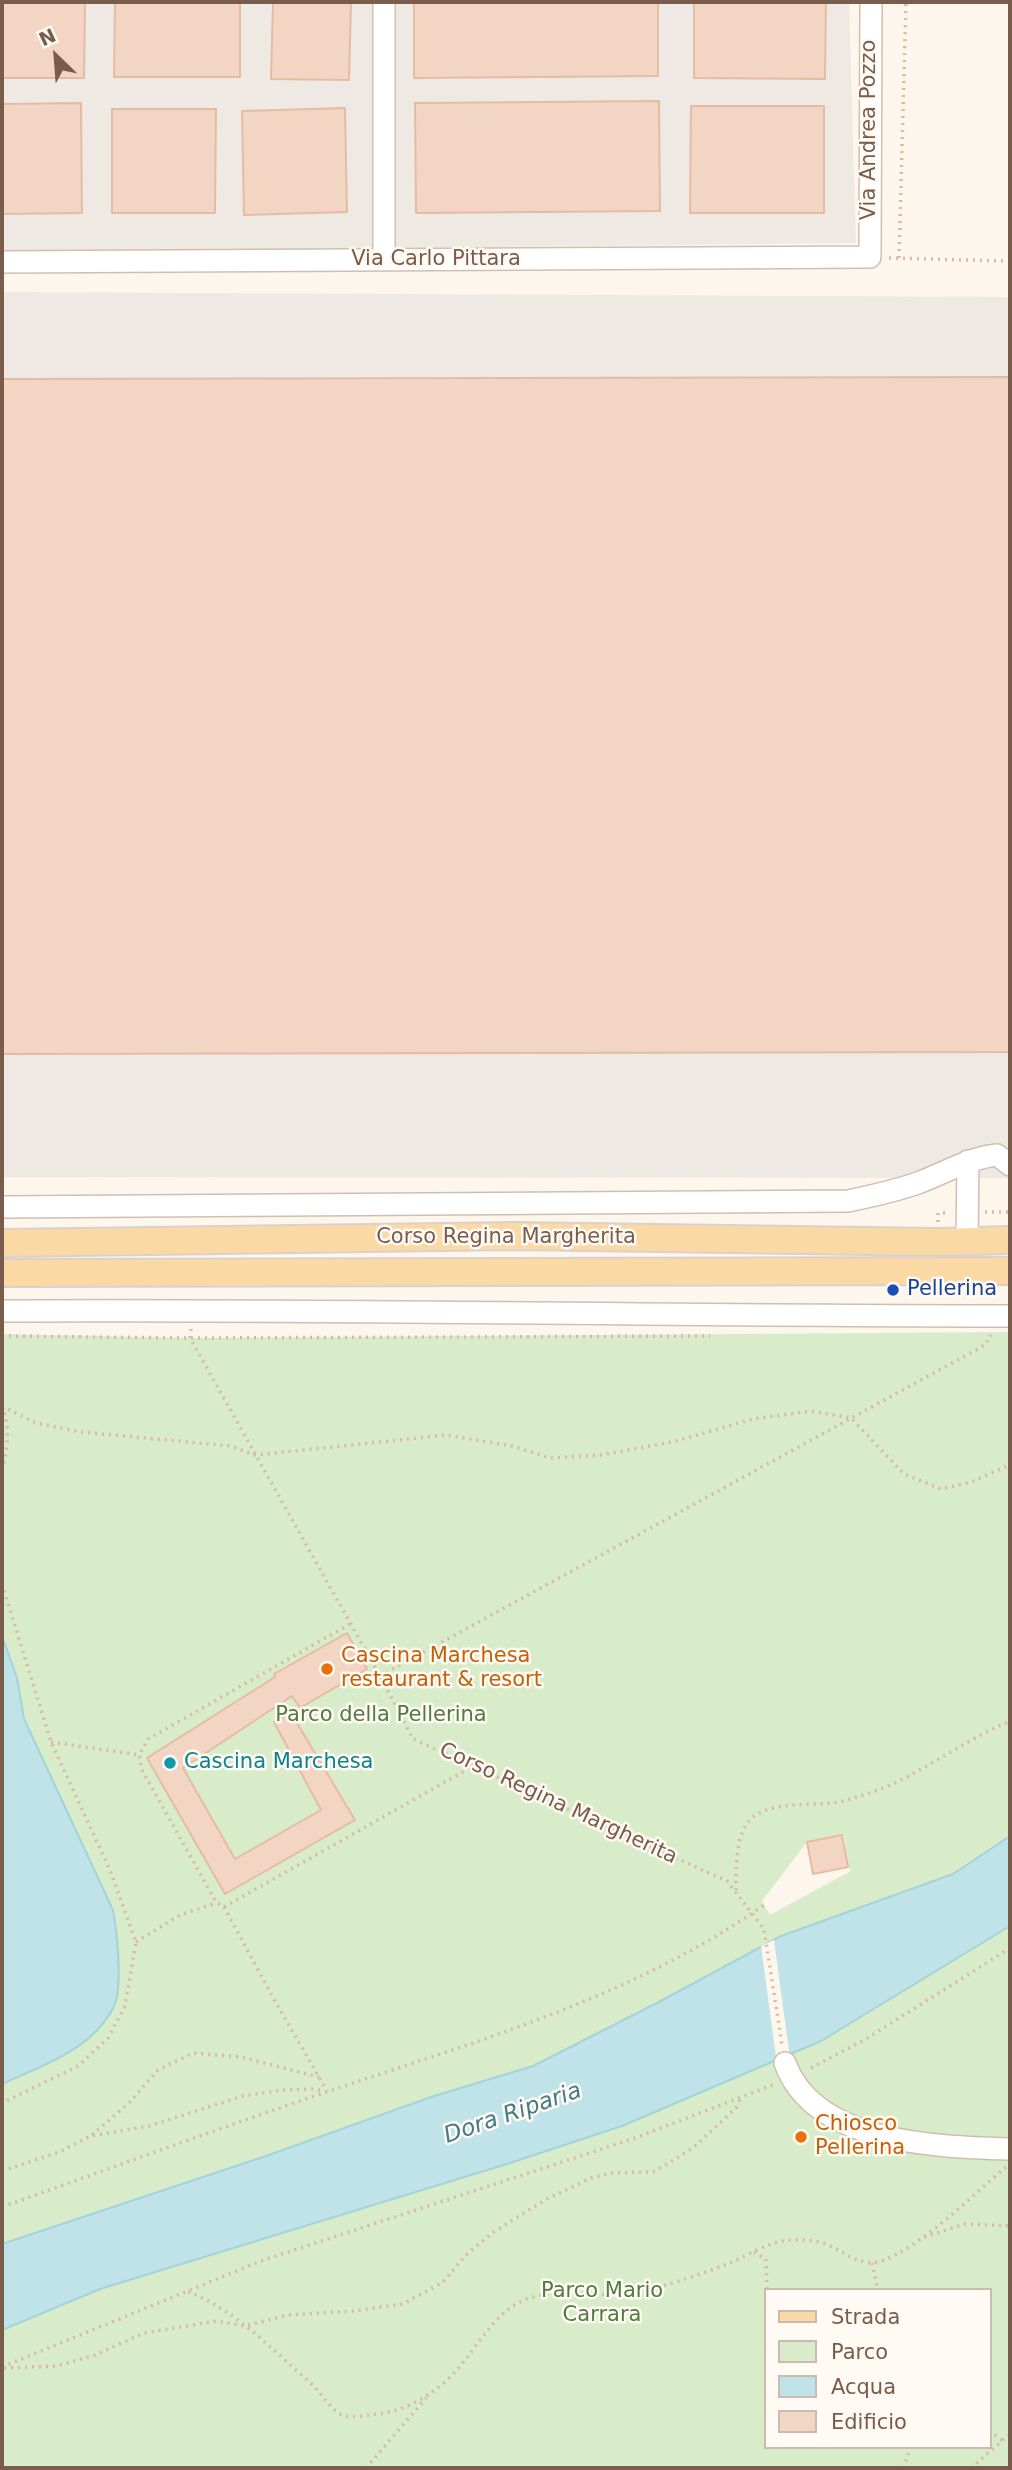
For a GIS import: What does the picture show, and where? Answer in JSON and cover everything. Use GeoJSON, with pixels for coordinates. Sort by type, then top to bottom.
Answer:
{"type":"FeatureCollection","features":[{"type":"Feature","properties":{"kind":"main road","name":"Corso Regina Margherita"},"geometry":{"type":"LineString","coordinates":[[2,1243],[515,1236],[1010,1240]]}},
{"type":"Feature","properties":{"kind":"main road","name":"Corso Regina Margherita"},"geometry":{"type":"LineString","coordinates":[[2,1273],[1010,1271]]}},
{"type":"Feature","properties":{"kind":"street"},"geometry":{"type":"LineString","coordinates":[[384,2],[384,260]]}},
{"type":"Feature","properties":{"kind":"street","name":"Via Andrea Pozzo"},"geometry":{"type":"LineString","coordinates":[[870,257],[871,2]]}},
{"type":"Feature","properties":{"kind":"street","name":"Via Carlo Pittara"},"geometry":{"type":"LineString","coordinates":[[2,262],[870,257]]}},
{"type":"Feature","properties":{"kind":"street"},"geometry":{"type":"LineString","coordinates":[[2,1207],[848,1201],[885,1194],[918,1183],[979,1157],[997,1155],[1010,1164]]}},
{"type":"Feature","properties":{"kind":"street"},"geometry":{"type":"LineString","coordinates":[[967,1241],[968,1161]]}},
{"type":"Feature","properties":{"kind":"street"},"geometry":{"type":"LineString","coordinates":[[2,1311],[192,1310],[1001,1324]]}},
{"type":"Feature","properties":{"kind":"street"},"geometry":{"type":"LineString","coordinates":[[788,2071],[808,2098],[859,2130],[928,2145],[1010,2148]]}},
{"type":"Feature","properties":{"kind":"path"},"geometry":{"type":"LineString","coordinates":[[899,258],[906,2]]}},
{"type":"Feature","properties":{"kind":"path"},"geometry":{"type":"LineString","coordinates":[[870,257],[1010,261]]}},
{"type":"Feature","properties":{"kind":"path"},"geometry":{"type":"LineString","coordinates":[[190,1338],[192,1310]]}},
{"type":"Feature","properties":{"kind":"path"},"geometry":{"type":"LineString","coordinates":[[977,1335],[1001,1324]]}},
{"type":"Feature","properties":{"kind":"path"},"geometry":{"type":"LineString","coordinates":[[380,1676],[985,1345],[1001,1324]]}},
{"type":"Feature","properties":{"kind":"path"},"geometry":{"type":"LineString","coordinates":[[2,1336],[715,1336]]}},
{"type":"Feature","properties":{"kind":"path","name":"Corso Regina Margherita"},"geometry":{"type":"LineString","coordinates":[[190,1338],[413,1739],[727,1881],[764,1929],[788,2071]]}},
{"type":"Feature","properties":{"kind":"path"},"geometry":{"type":"LineString","coordinates":[[2,1406],[36,1423],[81,1433],[231,1446],[256,1455],[447,1435],[512,1446],[550,1458],[602,1455],[676,1441],[753,1419],[811,1411],[851,1418],[904,1474],[941,1489],[971,1482],[1010,1465]]}},
{"type":"Feature","properties":{"kind":"path"},"geometry":{"type":"LineString","coordinates":[[2,1406],[6,1415],[8,1437],[2,1470]]}},
{"type":"Feature","properties":{"kind":"path"},"geometry":{"type":"LineString","coordinates":[[2,1584],[51,1742],[110,1870],[136,1942],[125,2006],[108,2038],[78,2066],[2,2102]]}},
{"type":"Feature","properties":{"kind":"path"},"geometry":{"type":"LineString","coordinates":[[327,2092],[224,1907],[216,1902],[142,1770],[139,1755],[148,1739],[350,1624]]}},
{"type":"Feature","properties":{"kind":"path"},"geometry":{"type":"LineString","coordinates":[[736,1892],[738,1845],[748,1823],[756,1815],[776,1808],[845,1801],[875,1791],[895,1783],[972,1739],[1010,1721]]}},
{"type":"Feature","properties":{"kind":"path"},"geometry":{"type":"LineString","coordinates":[[51,1742],[139,1755]]}},
{"type":"Feature","properties":{"kind":"path"},"geometry":{"type":"LineString","coordinates":[[224,1907],[475,1765]]}},
{"type":"Feature","properties":{"kind":"path"},"geometry":{"type":"LineString","coordinates":[[136,1942],[180,1915],[216,1902]]}},
{"type":"Feature","properties":{"kind":"path"},"geometry":{"type":"LineString","coordinates":[[2,2207],[472,2043],[616,1989],[700,1947],[764,1905]]}},
{"type":"Feature","properties":{"kind":"path"},"geometry":{"type":"LineString","coordinates":[[2,2367],[261,2261],[635,2138],[743,2095],[788,2071],[866,2039],[1010,1948]]}},
{"type":"Feature","properties":{"kind":"path"},"geometry":{"type":"LineString","coordinates":[[2,2171],[59,2152],[91,2136],[129,2103],[158,2070],[193,2053],[241,2057],[319,2077]]}},
{"type":"Feature","properties":{"kind":"path"},"geometry":{"type":"LineString","coordinates":[[91,2136],[149,2126],[243,2096],[283,2090],[314,2089],[327,2092]]}},
{"type":"Feature","properties":{"kind":"path"},"geometry":{"type":"LineString","coordinates":[[2,2367],[57,2366],[95,2355],[144,2333],[217,2321],[245,2326],[288,2315],[353,2311],[403,2304],[443,2282],[465,2256],[492,2233],[547,2199],[591,2178],[612,2173],[653,2172],[669,2163],[694,2147],[736,2108],[743,2095]]}},
{"type":"Feature","properties":{"kind":"path"},"geometry":{"type":"LineString","coordinates":[[186,2291],[209,2300],[245,2326],[318,2390],[332,2408],[345,2416],[383,2414],[414,2403],[430,2392],[454,2373],[492,2325],[510,2309],[533,2297],[577,2294],[604,2296],[644,2291],[715,2269],[788,2240],[825,2244],[862,2263],[887,2260],[919,2239],[1010,2164]]}},
{"type":"Feature","properties":{"kind":"path"},"geometry":{"type":"LineString","coordinates":[[919,2239],[965,2224],[1010,2226]]}},
{"type":"Feature","properties":{"kind":"path"},"geometry":{"type":"LineString","coordinates":[[754,2252],[765,2259],[768,2288]]}},
{"type":"Feature","properties":{"kind":"path"},"geometry":{"type":"LineString","coordinates":[[872,2263],[877,2288]]}},
{"type":"Feature","properties":{"kind":"path"},"geometry":{"type":"LineString","coordinates":[[366,2468],[430,2392]]}},
{"type":"Feature","properties":{"kind":"path"},"geometry":{"type":"LineString","coordinates":[[991,2432],[1003,2441]]}},
{"type":"Feature","properties":{"kind":"path"},"geometry":{"type":"LineString","coordinates":[[971,2468],[1010,2434]]}},
{"type":"Feature","properties":{"kind":"path"},"geometry":{"type":"LineString","coordinates":[[902,2468],[910,2449]]}},
{"type":"Feature","properties":{"kind":"shaded area"},"geometry":{"type":"Polygon","coordinates":[[[2,2],[849,2],[856,243],[2,252],[2,2]]]}},
{"type":"Feature","properties":{"kind":"shaded area"},"geometry":{"type":"Polygon","coordinates":[[[2,292],[1010,297],[1010,1178],[2,1177],[2,292]]]}},
{"type":"Feature","properties":{"kind":"green space","name":"Parco della Pellerina"},"geometry":{"type":"Polygon","coordinates":[[[1010,1332],[1010,1836],[953,1874],[781,1936],[533,2066],[431,2097],[266,2156],[2,2244],[2,1334],[190,1338],[1010,1332]],[[844,1835],[807,1842],[762,1901],[770,1915],[851,1871],[848,1867],[844,1835]]]}},
{"type":"Feature","properties":{"kind":"green space","name":"Parco Mario Carrara"},"geometry":{"type":"Polygon","coordinates":[[[1010,1926],[1010,2468],[2,2468],[2,2330],[100,2289],[622,2126],[821,2041],[1010,1926]]]}},
{"type":"Feature","properties":{"kind":"water"},"geometry":{"type":"Polygon","coordinates":[[[2,1636],[17,1678],[24,1719],[113,1910],[119,1973],[114,2006],[94,2034],[49,2063],[2,2084],[2,1636]]]}},
{"type":"Feature","properties":{"kind":"water","name":"Dora Riparia"},"geometry":{"type":"Polygon","coordinates":[[[1010,1836],[1010,1926],[821,2041],[622,2126],[100,2289],[2,2330],[2,2244],[266,2156],[431,2097],[533,2066],[781,1936],[953,1874],[1010,1836]]]}},
{"type":"Feature","properties":{"kind":"pier"},"geometry":{"type":"Polygon","coordinates":[[[774,1940],[790,2058],[777,2064],[761,1946],[774,1940]]]}},
{"type":"Feature","properties":{"kind":"building"},"geometry":{"type":"Polygon","coordinates":[[[2,2],[85,2],[84,78],[2,78],[2,2]]]}},
{"type":"Feature","properties":{"kind":"building"},"geometry":{"type":"Polygon","coordinates":[[[115,2],[240,2],[240,77],[114,77],[115,2]]]}},
{"type":"Feature","properties":{"kind":"building"},"geometry":{"type":"Polygon","coordinates":[[[273,2],[351,2],[349,80],[271,79],[273,2]]]}},
{"type":"Feature","properties":{"kind":"building"},"geometry":{"type":"Polygon","coordinates":[[[414,2],[658,2],[658,76],[414,78],[414,2]]]}},
{"type":"Feature","properties":{"kind":"building"},"geometry":{"type":"Polygon","coordinates":[[[694,2],[826,2],[825,79],[694,78],[694,2]]]}},
{"type":"Feature","properties":{"kind":"building"},"geometry":{"type":"Polygon","coordinates":[[[659,101],[660,211],[416,213],[415,103],[659,101]]]}},
{"type":"Feature","properties":{"kind":"building"},"geometry":{"type":"Polygon","coordinates":[[[81,103],[82,213],[2,214],[2,104],[81,103]]]}},
{"type":"Feature","properties":{"kind":"building"},"geometry":{"type":"Polygon","coordinates":[[[691,106],[824,106],[824,213],[690,213],[691,106]]]}},
{"type":"Feature","properties":{"kind":"building"},"geometry":{"type":"Polygon","coordinates":[[[345,108],[347,212],[244,215],[242,111],[345,108]]]}},
{"type":"Feature","properties":{"kind":"building"},"geometry":{"type":"Polygon","coordinates":[[[112,109],[216,109],[215,213],[112,213],[112,109]]]}},
{"type":"Feature","properties":{"kind":"building"},"geometry":{"type":"Polygon","coordinates":[[[1010,377],[1010,1052],[2,1054],[2,379],[1010,377]]]}},
{"type":"Feature","properties":{"kind":"building","name":"Cascina Marchesa"},"geometry":{"type":"Polygon","coordinates":[[[347,1633],[367,1669],[300,1708],[292,1696],[183,1768],[235,1859],[321,1810],[274,1722],[291,1713],[355,1820],[225,1894],[147,1758],[275,1677],[274,1674],[347,1633]]]}},
{"type":"Feature","properties":{"kind":"building"},"geometry":{"type":"Polygon","coordinates":[[[842,1835],[848,1867],[813,1874],[807,1842],[842,1835]]]}},
{"type":"Feature","properties":{"kind":"place","name":"Pellerina"},"geometry":{"type":"Point","coordinates":[893,1290]}},
{"type":"Feature","properties":{"kind":"place","name":"Cascina Marchesa restaurant & resort"},"geometry":{"type":"Point","coordinates":[327,1669]}},
{"type":"Feature","properties":{"kind":"place","name":"Cascina Marchesa"},"geometry":{"type":"Point","coordinates":[170,1763]}},
{"type":"Feature","properties":{"kind":"place","name":"Chiosco Pellerina"},"geometry":{"type":"Point","coordinates":[801,2137]}}]}
